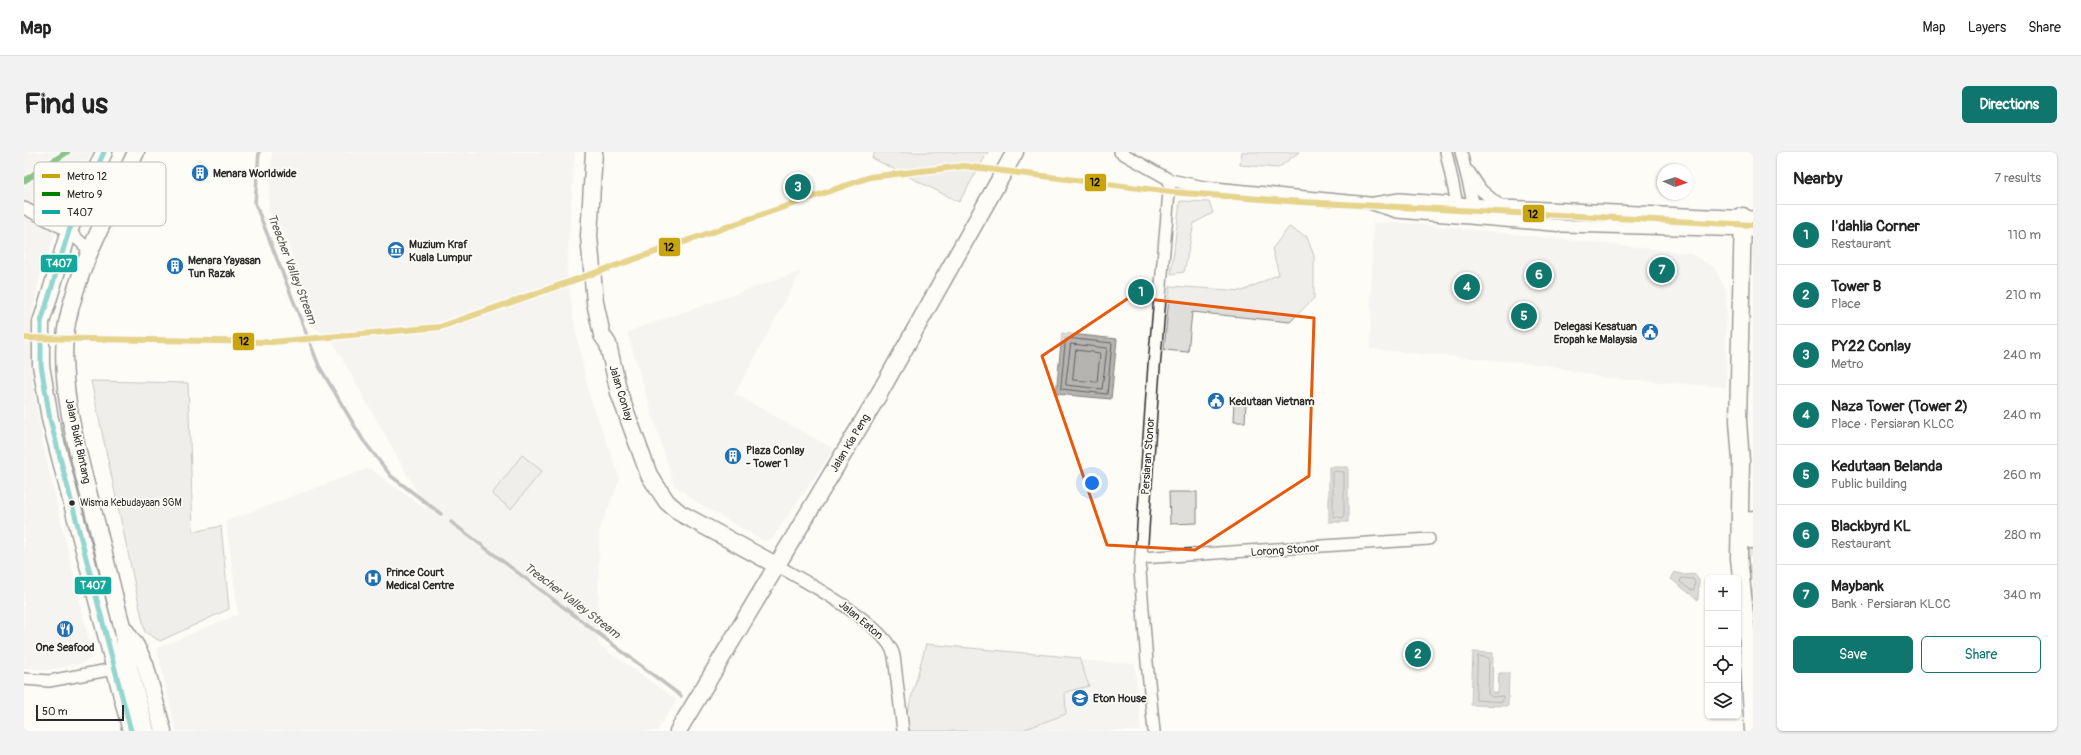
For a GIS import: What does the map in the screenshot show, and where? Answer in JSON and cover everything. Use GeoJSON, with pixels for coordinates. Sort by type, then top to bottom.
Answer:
{"type":"FeatureCollection","features":[{"type":"Feature","properties":{"kind":"street","name":"Jalan Bukit Bintang"},"geometry":{"type":"LineString","coordinates":[[100,162],[104,152]]}},
{"type":"Feature","properties":{"kind":"street","name":"Jalan Bukit Bintang"},"geometry":{"type":"LineString","coordinates":[[131,162],[136,152]]}},
{"type":"Feature","properties":{"kind":"street","name":"Jalan Conlay"},"geometry":{"type":"LineString","coordinates":[[594,152],[589,236],[595,302],[602,335],[608,344],[619,394],[649,475],[667,502],[680,513],[776,565]]}},
{"type":"Feature","properties":{"kind":"street","name":"Jalan Kia Peng"},"geometry":{"type":"LineString","coordinates":[[678,731],[875,401],[1014,152]]}},
{"type":"Feature","properties":{"kind":"street"},"geometry":{"type":"LineString","coordinates":[[1120,152],[1170,180],[1204,187],[1369,203],[1397,212],[1564,226],[1748,224]]}},
{"type":"Feature","properties":{"kind":"street"},"geometry":{"type":"LineString","coordinates":[[1446,152],[1460,217]]}},
{"type":"Feature","properties":{"kind":"street"},"geometry":{"type":"LineString","coordinates":[[1462,157],[1476,218]]}},
{"type":"Feature","properties":{"kind":"street"},"geometry":{"type":"LineString","coordinates":[[1462,157],[1481,190],[1501,206]]}},
{"type":"Feature","properties":{"kind":"street","name":"Persiaran Stonor"},"geometry":{"type":"LineString","coordinates":[[1154,731],[1146,662],[1141,558],[1170,180]]}},
{"type":"Feature","properties":{"kind":"street"},"geometry":{"type":"LineString","coordinates":[[1369,203],[1399,199],[1748,224]]}},
{"type":"Feature","properties":{"kind":"street"},"geometry":{"type":"LineString","coordinates":[[24,208],[34,213]]}},
{"type":"Feature","properties":{"kind":"street"},"geometry":{"type":"LineString","coordinates":[[1748,224],[1738,422],[1740,462],[1739,558],[1747,633],[1752,731]]}},
{"type":"Feature","properties":{"kind":"street"},"geometry":{"type":"LineString","coordinates":[[59,226],[69,231],[90,251]]}},
{"type":"Feature","properties":{"kind":"street","name":"Jalan Bukit Bintang"},"geometry":{"type":"LineString","coordinates":[[71,226],[41,322],[43,382],[50,419],[131,731]]}},
{"type":"Feature","properties":{"kind":"street","name":"Jalan Bukit Bintang"},"geometry":{"type":"LineString","coordinates":[[102,226],[90,251],[70,310],[64,345],[65,370],[73,426],[122,626],[136,646],[145,664],[163,731]]}},
{"type":"Feature","properties":{"kind":"street"},"geometry":{"type":"LineString","coordinates":[[1751,540],[1753,519]]}},
{"type":"Feature","properties":{"kind":"street","name":"Lorong Stonor"},"geometry":{"type":"LineString","coordinates":[[1141,558],[1429,539]]}},
{"type":"Feature","properties":{"kind":"street"},"geometry":{"type":"LineString","coordinates":[[1739,558],[1746,576],[1753,578]]}},
{"type":"Feature","properties":{"kind":"street","name":"Jalan Eaton"},"geometry":{"type":"LineString","coordinates":[[776,565],[833,597],[865,621],[890,645],[894,656],[903,731]]}},
{"type":"Feature","properties":{"kind":"street"},"geometry":{"type":"LineString","coordinates":[[122,626],[126,655],[146,731]]}},
{"type":"Feature","properties":{"kind":"street"},"geometry":{"type":"LineString","coordinates":[[24,679],[49,682],[114,669]]}},
{"type":"Feature","properties":{"kind":"highlighted area"},"geometry":{"type":"Polygon","coordinates":[[[1130,297],[1314,318],[1309,476],[1195,550],[1107,545],[1042,356],[1130,297]]]}},
{"type":"Feature","properties":{"kind":"shaded area"},"geometry":{"type":"Polygon","coordinates":[[[24,152],[92,152],[87,162],[34,162],[34,226],[59,226],[42,267],[31,318],[33,384],[43,444],[93,658],[80,664],[46,670],[24,668],[24,152]]]}},
{"type":"Feature","properties":{"kind":"shaded area"},"geometry":{"type":"Polygon","coordinates":[[[272,152],[575,152],[567,267],[574,323],[589,394],[620,479],[599,531],[598,644],[677,700],[657,731],[176,731],[157,648],[238,614],[226,521],[369,468],[427,510],[330,337],[311,326],[286,236],[268,211],[272,152]]]}},
{"type":"Feature","properties":{"kind":"shaded area"},"geometry":{"type":"Polygon","coordinates":[[[875,152],[988,152],[959,202],[872,158],[875,152]]]}},
{"type":"Feature","properties":{"kind":"shaded area"},"geometry":{"type":"Polygon","coordinates":[[[1242,152],[1299,152],[1278,168],[1240,165],[1242,152]]]}},
{"type":"Feature","properties":{"kind":"shaded area"},"geometry":{"type":"Polygon","coordinates":[[[1180,201],[1209,202],[1213,213],[1194,223],[1184,272],[1171,274],[1180,201]]]}},
{"type":"Feature","properties":{"kind":"shaded area"},"geometry":{"type":"Polygon","coordinates":[[[1399,222],[1689,253],[1714,267],[1726,290],[1726,387],[1605,378],[1548,365],[1370,349],[1373,223],[1399,222]]]}},
{"type":"Feature","properties":{"kind":"shaded area"},"geometry":{"type":"Polygon","coordinates":[[[1289,227],[1307,237],[1314,256],[1314,298],[1290,322],[1192,312],[1188,352],[1164,350],[1170,286],[1243,291],[1279,274],[1272,249],[1289,227]]]}},
{"type":"Feature","properties":{"kind":"shaded area"},"geometry":{"type":"Polygon","coordinates":[[[801,271],[735,394],[834,449],[772,539],[764,541],[698,503],[674,485],[627,332],[801,271]]]}},
{"type":"Feature","properties":{"kind":"shaded area"},"geometry":{"type":"Polygon","coordinates":[[[91,381],[188,383],[193,532],[221,526],[229,609],[160,641],[145,632],[91,381]]]}},
{"type":"Feature","properties":{"kind":"shaded area"},"geometry":{"type":"Polygon","coordinates":[[[1234,402],[1246,403],[1245,422],[1233,422],[1234,402]]]}},
{"type":"Feature","properties":{"kind":"shaded area"},"geometry":{"type":"Polygon","coordinates":[[[522,455],[542,471],[511,509],[492,494],[522,455]]]}},
{"type":"Feature","properties":{"kind":"shaded area"},"geometry":{"type":"Polygon","coordinates":[[[1169,492],[1197,492],[1197,523],[1170,524],[1169,492]]]}},
{"type":"Feature","properties":{"kind":"shaded area"},"geometry":{"type":"Polygon","coordinates":[[[926,644],[1079,658],[1089,686],[1065,692],[1066,714],[1020,731],[909,731],[907,713],[926,644]]]}},
{"type":"Feature","properties":{"kind":"shaded area","name":"Eton House"},"geometry":{"type":"Polygon","coordinates":[[[1033,657],[1135,664],[1141,731],[1013,731],[1033,657]]]}},
{"type":"Feature","properties":{"kind":"water"},"geometry":{"type":"Polygon","coordinates":[[[1062,333],[1117,339],[1111,399],[1056,394],[1062,333]]]}},
{"type":"Feature","properties":{"kind":"water"},"geometry":{"type":"Polygon","coordinates":[[[1329,467],[1348,467],[1348,522],[1329,522],[1329,467]]]}},
{"type":"Feature","properties":{"kind":"water"},"geometry":{"type":"Polygon","coordinates":[[[1675,572],[1684,575],[1694,574],[1699,580],[1698,600],[1671,579],[1675,572]]]}},
{"type":"Feature","properties":{"kind":"water"},"geometry":{"type":"Polygon","coordinates":[[[1473,652],[1493,653],[1492,693],[1498,693],[1499,673],[1509,673],[1508,706],[1471,705],[1473,652]]]}},
{"type":"Feature","properties":{"kind":"waterway","name":"Treacher Valley Stream"},"geometry":{"type":"LineString","coordinates":[[259,152],[255,203],[319,366],[363,440],[391,476],[441,514]]}},
{"type":"Feature","properties":{"kind":"waterway","name":"Treacher Valley Stream"},"geometry":{"type":"LineString","coordinates":[[451,522],[681,696]]}},
{"type":"Feature","properties":{"kind":"tunnel"},"geometry":{"type":"LineString","coordinates":[[1751,540],[1752,627]]}},
{"type":"Feature","properties":{"kind":"metro line","name":"9"},"geometry":{"type":"LineString","coordinates":[[52,162],[67,152]]}},
{"type":"Feature","properties":{"kind":"metro line","name":"12"},"geometry":{"type":"LineString","coordinates":[[24,338],[272,342],[440,327],[870,177],[964,166],[1171,192],[1301,202],[1753,225]]}},
{"type":"Feature","properties":{"kind":"metro line","name":"9"},"geometry":{"type":"LineString","coordinates":[[24,181],[34,174]]}},
{"type":"Feature","properties":{"kind":"transit line","name":"T407"},"geometry":{"type":"LineString","coordinates":[[100,162],[104,152]]}},
{"type":"Feature","properties":{"kind":"transit line","name":"T407"},"geometry":{"type":"LineString","coordinates":[[71,226],[41,322],[41,365],[50,419],[131,731]]}},
{"type":"Feature","properties":{"kind":"place","name":"Menara Worldwide"},"geometry":{"type":"Point","coordinates":[200,173]}},
{"type":"Feature","properties":{"kind":"place","name":"PY22 Conlay"},"geometry":{"type":"Point","coordinates":[798,187]}},
{"type":"Feature","properties":{"kind":"place","name":"Muzium Kraf Kuala Lumpur"},"geometry":{"type":"Point","coordinates":[396,250]}},
{"type":"Feature","properties":{"kind":"place","name":"Menara Yayasan Tun Razak"},"geometry":{"type":"Point","coordinates":[175,266]}},
{"type":"Feature","properties":{"kind":"place","name":"Maybank"},"geometry":{"type":"Point","coordinates":[1662,270]}},
{"type":"Feature","properties":{"kind":"place","name":"Blackbyrd KL"},"geometry":{"type":"Point","coordinates":[1539,275]}},
{"type":"Feature","properties":{"kind":"place","name":"Naza Tower (Tower 2)"},"geometry":{"type":"Point","coordinates":[1467,287]}},
{"type":"Feature","properties":{"kind":"place","name":"I'dahlia Corner"},"geometry":{"type":"Point","coordinates":[1141,292]}},
{"type":"Feature","properties":{"kind":"place","name":"Kedutaan Belanda"},"geometry":{"type":"Point","coordinates":[1524,316]}},
{"type":"Feature","properties":{"kind":"place","name":"Delegasi Kesatuan Eropah ke Malaysia"},"geometry":{"type":"Point","coordinates":[1650,332]}},
{"type":"Feature","properties":{"kind":"place","name":"Kedutaan Vietnam"},"geometry":{"type":"Point","coordinates":[1216,401]}},
{"type":"Feature","properties":{"kind":"place","name":"Plaza Conlay - Tower 1"},"geometry":{"type":"Point","coordinates":[733,456]}},
{"type":"Feature","properties":{"kind":"place","name":"Wisma Kebudayaan SGM"},"geometry":{"type":"Point","coordinates":[72,503]}},
{"type":"Feature","properties":{"kind":"place","name":"Prince Court Medical Centre"},"geometry":{"type":"Point","coordinates":[373,578]}},
{"type":"Feature","properties":{"kind":"place","name":"One Seafood"},"geometry":{"type":"Point","coordinates":[65,629]}},
{"type":"Feature","properties":{"kind":"place","name":"Tower B"},"geometry":{"type":"Point","coordinates":[1418,654]}},
{"type":"Feature","properties":{"kind":"place","name":"Eton House"},"geometry":{"type":"Point","coordinates":[1080,698]}}]}
